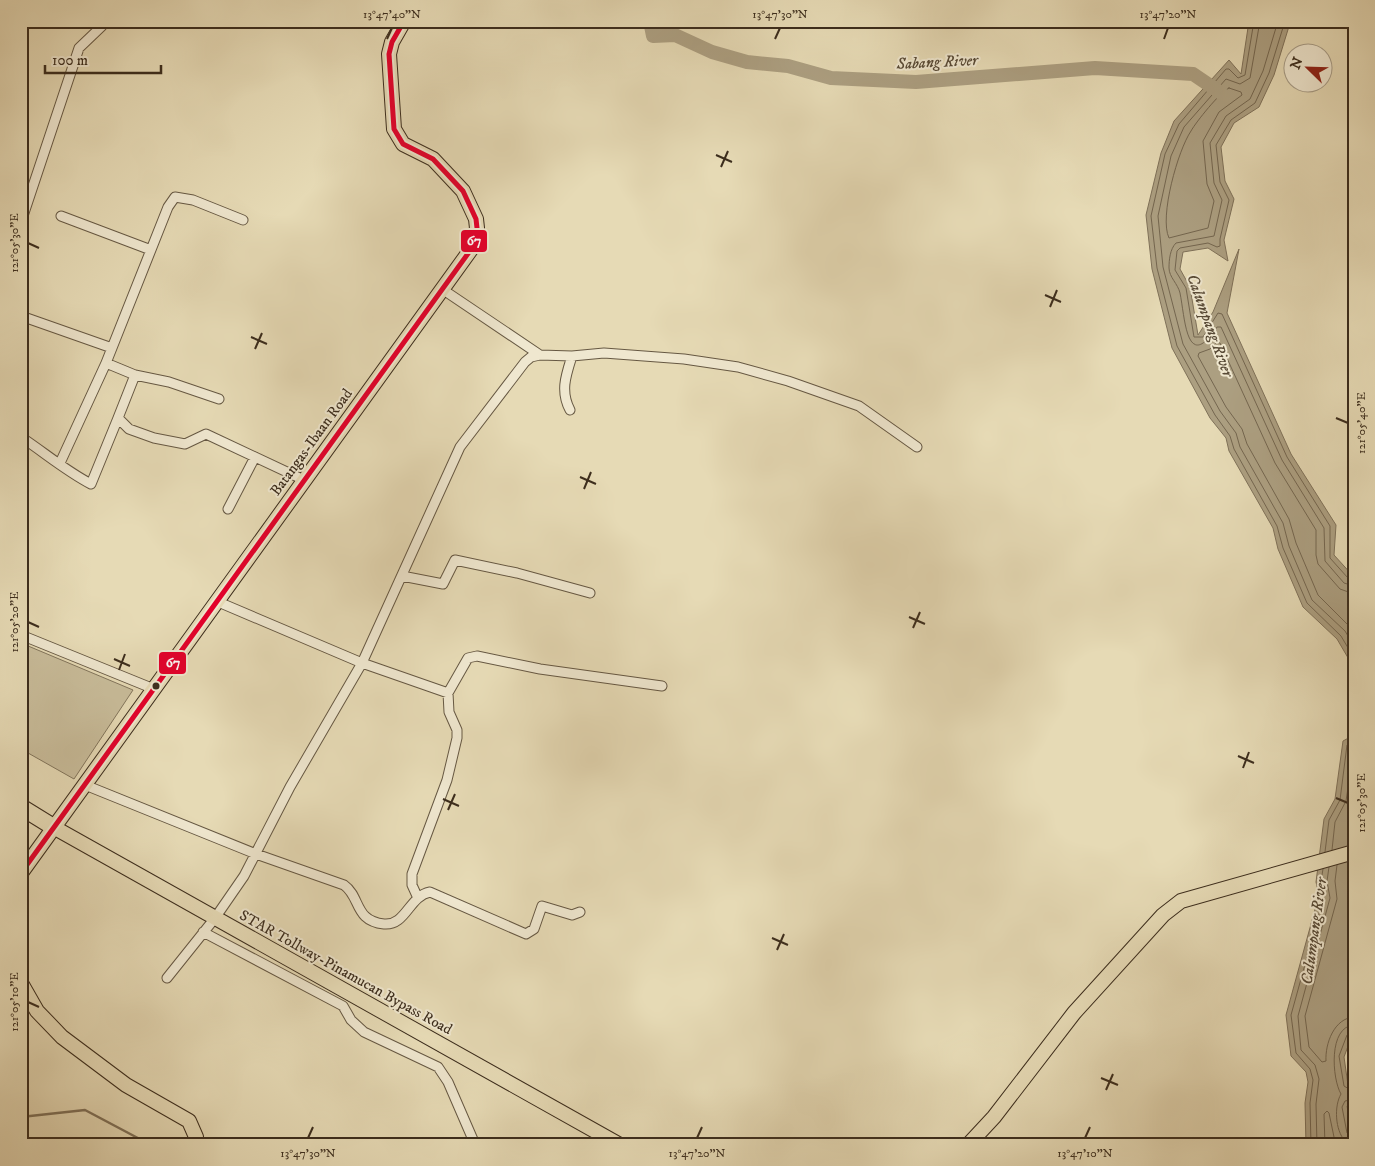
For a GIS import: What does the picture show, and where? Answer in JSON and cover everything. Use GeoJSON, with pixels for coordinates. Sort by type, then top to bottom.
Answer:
{"type":"FeatureCollection","features":[{"type":"Feature","properties":{"kind":"highway"},"geometry":{"type":"LineString","coordinates":[[21,807],[55,828]]}},
{"type":"Feature","properties":{"kind":"highway"},"geometry":{"type":"LineString","coordinates":[[21,812],[55,828]]}},
{"type":"Feature","properties":{"kind":"main road","name":"Batangas-Ibaan Road"},"geometry":{"type":"LineString","coordinates":[[21,872],[55,828],[216,601],[472,248],[477,228],[476,219],[468,199],[458,183],[433,158],[403,144],[394,129],[389,54],[392,42],[404,21]]}},
{"type":"Feature","properties":{"kind":"main road","name":"STAR Tollway-Pinamucan Bypass Road"},"geometry":{"type":"LineString","coordinates":[[55,828],[620,1145]]}},
{"type":"Feature","properties":{"kind":"main road"},"geometry":{"type":"LineString","coordinates":[[968,1145],[994,1117],[1074,1013],[1163,915],[1180,901],[1354,852]]}},
{"type":"Feature","properties":{"kind":"main road"},"geometry":{"type":"LineString","coordinates":[[21,983],[37,1011],[62,1037],[126,1085],[189,1121],[196,1137],[195,1145]]}},
{"type":"Feature","properties":{"kind":"street"},"geometry":{"type":"LineString","coordinates":[[21,222],[79,48],[102,26],[104,21]]}},
{"type":"Feature","properties":{"kind":"street"},"geometry":{"type":"LineString","coordinates":[[60,463],[106,363],[168,207],[176,197],[193,200],[243,220]]}},
{"type":"Feature","properties":{"kind":"street"},"geometry":{"type":"LineString","coordinates":[[61,216],[151,250]]}},
{"type":"Feature","properties":{"kind":"street"},"geometry":{"type":"LineString","coordinates":[[442,289],[540,355]]}},
{"type":"Feature","properties":{"kind":"street"},"geometry":{"type":"LineString","coordinates":[[21,316],[112,348]]}},
{"type":"Feature","properties":{"kind":"street"},"geometry":{"type":"LineString","coordinates":[[167,978],[215,918],[244,876],[290,787],[362,663],[460,447],[525,362],[532,357],[540,355],[572,356],[604,353],[715,363],[788,380],[859,406],[917,447]]}},
{"type":"Feature","properties":{"kind":"street"},"geometry":{"type":"LineString","coordinates":[[570,410],[564,391],[566,375],[572,356]]}},
{"type":"Feature","properties":{"kind":"street"},"geometry":{"type":"LineString","coordinates":[[106,363],[135,375],[168,382],[219,400]]}},
{"type":"Feature","properties":{"kind":"street"},"geometry":{"type":"LineString","coordinates":[[21,437],[60,463],[70,472],[91,484],[135,375]]}},
{"type":"Feature","properties":{"kind":"street"},"geometry":{"type":"LineString","coordinates":[[118,418],[129,429],[154,438],[185,444],[206,434],[304,480]]}},
{"type":"Feature","properties":{"kind":"street"},"geometry":{"type":"LineString","coordinates":[[228,509],[255,457]]}},
{"type":"Feature","properties":{"kind":"street"},"geometry":{"type":"LineString","coordinates":[[402,576],[443,584],[450,565],[455,560],[518,573],[590,594]]}},
{"type":"Feature","properties":{"kind":"street"},"geometry":{"type":"LineString","coordinates":[[216,601],[362,663],[448,693]]}},
{"type":"Feature","properties":{"kind":"street"},"geometry":{"type":"LineString","coordinates":[[21,636],[154,689]]}},
{"type":"Feature","properties":{"kind":"street"},"geometry":{"type":"LineString","coordinates":[[417,896],[412,885],[412,874],[447,780],[458,734],[449,712],[448,693],[468,658],[477,656],[540,669],[662,686]]}},
{"type":"Feature","properties":{"kind":"street"},"geometry":{"type":"LineString","coordinates":[[85,785],[256,854],[344,885],[350,889],[358,910],[377,922],[386,924],[401,918],[417,896],[430,892],[526,934],[534,929],[542,906],[572,914],[580,912]]}},
{"type":"Feature","properties":{"kind":"street"},"geometry":{"type":"LineString","coordinates":[[203,932],[343,1006],[356,1026],[374,1038],[401,1051],[420,1057],[438,1067],[448,1082],[474,1142]]}},
{"type":"Feature","properties":{"kind":"shaded area"},"geometry":{"type":"Polygon","coordinates":[[[21,643],[133,690],[74,779],[21,749],[21,643]]]}},
{"type":"Feature","properties":{"kind":"water","name":"Calumpang River"},"geometry":{"type":"Polygon","coordinates":[[[1249,21],[1290,23],[1284,42],[1282,42],[1282,49],[1274,75],[1259,107],[1234,123],[1221,147],[1225,181],[1234,199],[1224,240],[1228,261],[1208,248],[1183,252],[1180,269],[1190,287],[1198,335],[1213,312],[1239,249],[1227,313],[1291,454],[1336,525],[1334,555],[1354,577],[1354,668],[1337,639],[1303,607],[1278,549],[1273,528],[1229,451],[1226,438],[1210,418],[1172,348],[1152,269],[1146,215],[1161,153],[1174,121],[1229,60],[1241,74],[1249,21]]]}},
{"type":"Feature","properties":{"kind":"water","name":"Calumpang River"},"geometry":{"type":"Polygon","coordinates":[[[1354,735],[1354,1030],[1344,1057],[1348,1085],[1354,1088],[1354,1104],[1347,1106],[1354,1145],[1306,1145],[1305,1103],[1308,1082],[1306,1072],[1291,1056],[1286,1015],[1319,895],[1316,882],[1324,819],[1335,799],[1343,741],[1354,735]]]}},
{"type":"Feature","properties":{"kind":"waterway","name":"Sabang River"},"geometry":{"type":"LineString","coordinates":[[650,21],[653,36],[675,35],[712,52],[747,62],[788,66],[831,78],[916,82],[1095,68],[1193,74],[1221,93]]}},
{"type":"Feature","properties":{"kind":"waterway"},"geometry":{"type":"LineString","coordinates":[[21,1117],[85,1110],[151,1145]]}},
{"type":"Feature","properties":{"kind":"transit line","name":"67"},"geometry":{"type":"LineString","coordinates":[[21,873],[472,248],[477,228],[476,219],[463,191],[433,159],[403,144],[394,129],[389,54],[392,42],[404,21]]}}]}
